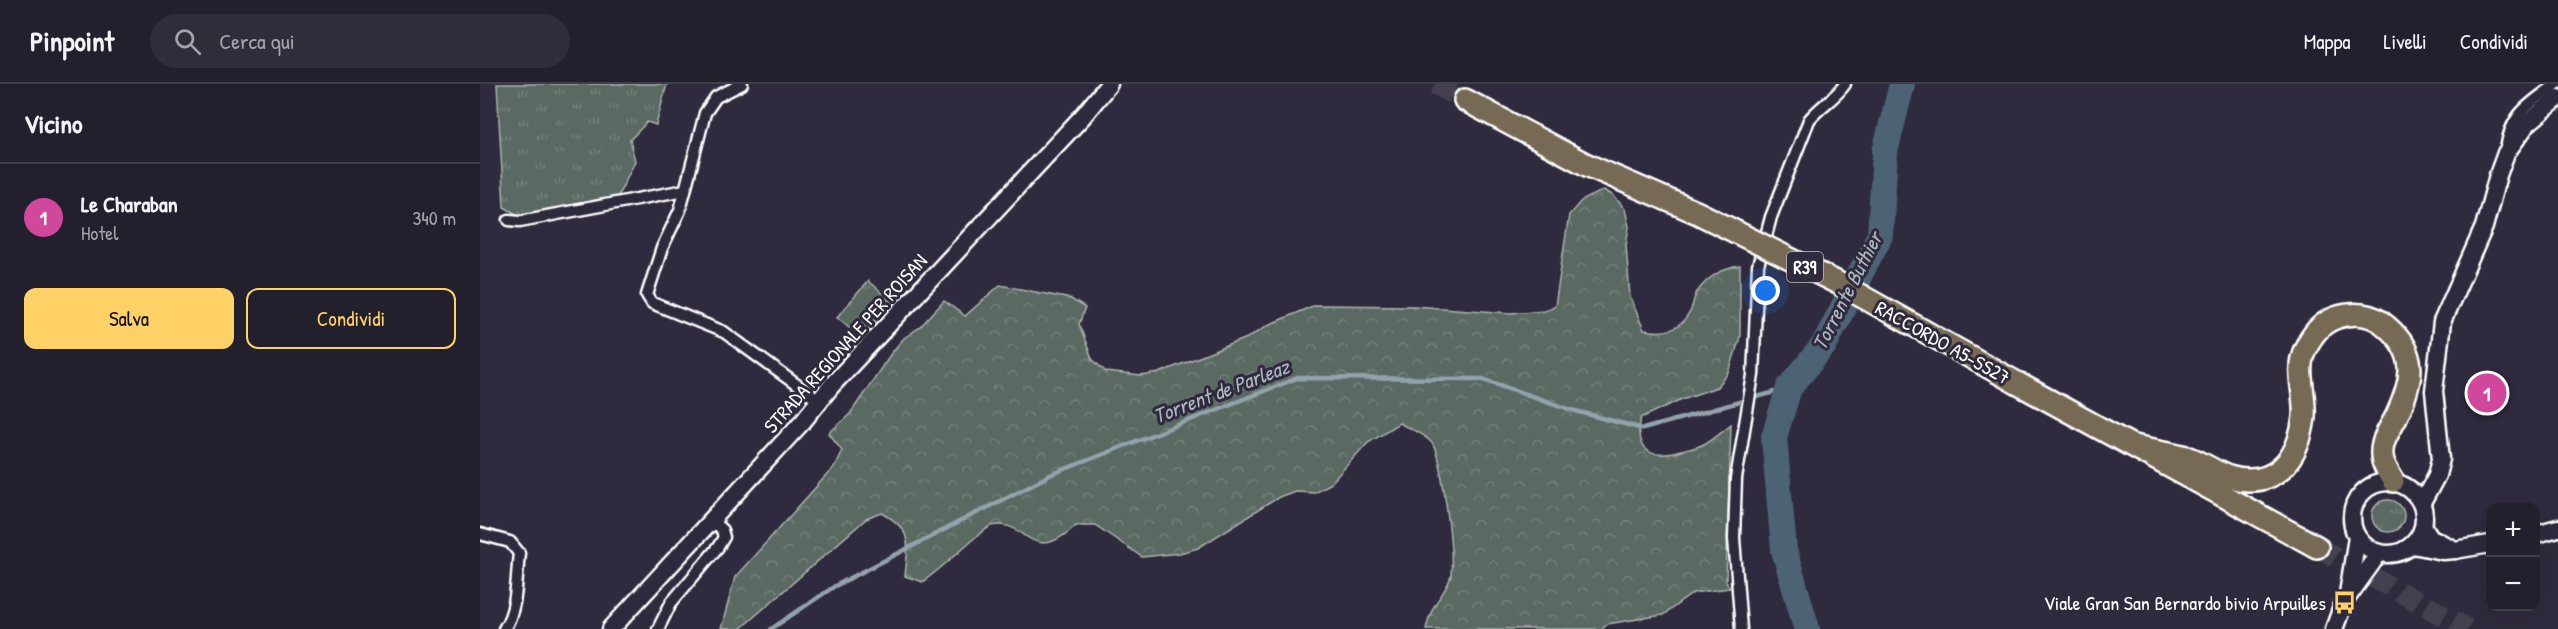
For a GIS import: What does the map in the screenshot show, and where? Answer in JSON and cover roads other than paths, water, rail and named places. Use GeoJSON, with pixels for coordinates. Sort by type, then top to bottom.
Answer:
{"type":"FeatureCollection","features":[{"type":"Feature","properties":{"kind":"highway","name":"RACCORDO A5-SS27"},"geometry":{"type":"LineString","coordinates":[[1466,100],[1587,165],[1698,213],[1828,278],[2317,548]]}},
{"type":"Feature","properties":{"kind":"highway"},"geometry":{"type":"LineString","coordinates":[[2134,446],[2188,458],[2228,477],[2245,479],[2265,477],[2282,469],[2294,456],[2302,436],[2304,412],[2301,358],[2311,337],[2326,322],[2347,314],[2368,315],[2384,324],[2401,340],[2410,360],[2409,386],[2383,442],[2381,461],[2400,484]]}},
{"type":"Feature","properties":{"kind":"main road","name":"STRADA REGIONALE PER ROISAN"},"geometry":{"type":"LineString","coordinates":[[611,629],[1083,116],[1109,84]]}},
{"type":"Feature","properties":{"kind":"main road"},"geometry":{"type":"LineString","coordinates":[[2422,502],[2437,475],[2441,459],[2434,391],[2442,322],[2484,227],[2506,153],[2527,124],[2558,98]]}},
{"type":"Feature","properties":{"kind":"main road"},"geometry":{"type":"LineString","coordinates":[[2347,598],[2357,537],[2352,510],[2360,494],[2375,483],[2416,485],[2430,472],[2440,448]]}},
{"type":"Feature","properties":{"kind":"main road"},"geometry":{"type":"LineString","coordinates":[[2357,537],[2363,544],[2379,553],[2397,553],[2413,545],[2424,526],[2425,511],[2422,502],[2400,484]]}},
{"type":"Feature","properties":{"kind":"main road"},"geometry":{"type":"LineString","coordinates":[[2424,526],[2434,540],[2455,550]]}},
{"type":"Feature","properties":{"kind":"main road"},"geometry":{"type":"LineString","coordinates":[[2540,533],[2558,528]]}},
{"type":"Feature","properties":{"kind":"main road"},"geometry":{"type":"LineString","coordinates":[[2413,545],[2443,551],[2486,545]]}},
{"type":"Feature","properties":{"kind":"main road"},"geometry":{"type":"LineString","coordinates":[[2334,629],[2347,598],[2379,553]]}},
{"type":"Feature","properties":{"kind":"street"},"geometry":{"type":"LineString","coordinates":[[742,84],[726,91],[710,103],[705,113],[680,210],[662,248],[647,295],[652,303],[724,332],[819,401]]}},
{"type":"Feature","properties":{"kind":"street"},"geometry":{"type":"LineString","coordinates":[[1741,629],[1734,538],[1736,479],[1753,375],[1758,266],[1771,217],[1809,120],[1819,107],[1841,90],[1845,84]]}},
{"type":"Feature","properties":{"kind":"street"},"geometry":{"type":"LineString","coordinates":[[2506,153],[2507,137],[2514,119],[2558,84]]}},
{"type":"Feature","properties":{"kind":"street"},"geometry":{"type":"LineString","coordinates":[[509,220],[520,221],[685,190]]}},
{"type":"Feature","properties":{"kind":"street"},"geometry":{"type":"LineString","coordinates":[[657,629],[671,603],[718,548],[724,537],[722,530],[712,521]]}},
{"type":"Feature","properties":{"kind":"street"},"geometry":{"type":"LineString","coordinates":[[480,534],[510,542],[519,553],[514,603],[510,620],[504,629]]}},
{"type":"Feature","properties":{"kind":"waterway","name":"Torrente Buthier"},"geometry":{"type":"LineString","coordinates":[[1807,629],[1784,550],[1774,437],[1789,388],[1824,345],[1880,235],[1885,152],[1902,84]]}},
{"type":"Feature","properties":{"kind":"waterway","name":"Torrent de Parleaz"},"geometry":{"type":"LineString","coordinates":[[771,629],[835,586],[1050,475],[1297,378],[1483,379],[1572,410],[1643,429],[1789,388]]}},
{"type":"Feature","properties":{"kind":"tunnel"},"geometry":{"type":"LineString","coordinates":[[1435,84],[1465,100]]}},
{"type":"Feature","properties":{"kind":"tunnel"},"geometry":{"type":"LineString","coordinates":[[2317,547],[2468,629]]}},
{"type":"Feature","properties":{"kind":"place","name":"Le Charaban"},"geometry":{"type":"Point","coordinates":[2487,393]}},
{"type":"Feature","properties":{"kind":"place","name":"Viale Gran San Bernardo bivio Arpuilles"},"geometry":{"type":"Point","coordinates":[2344,602]}}]}
